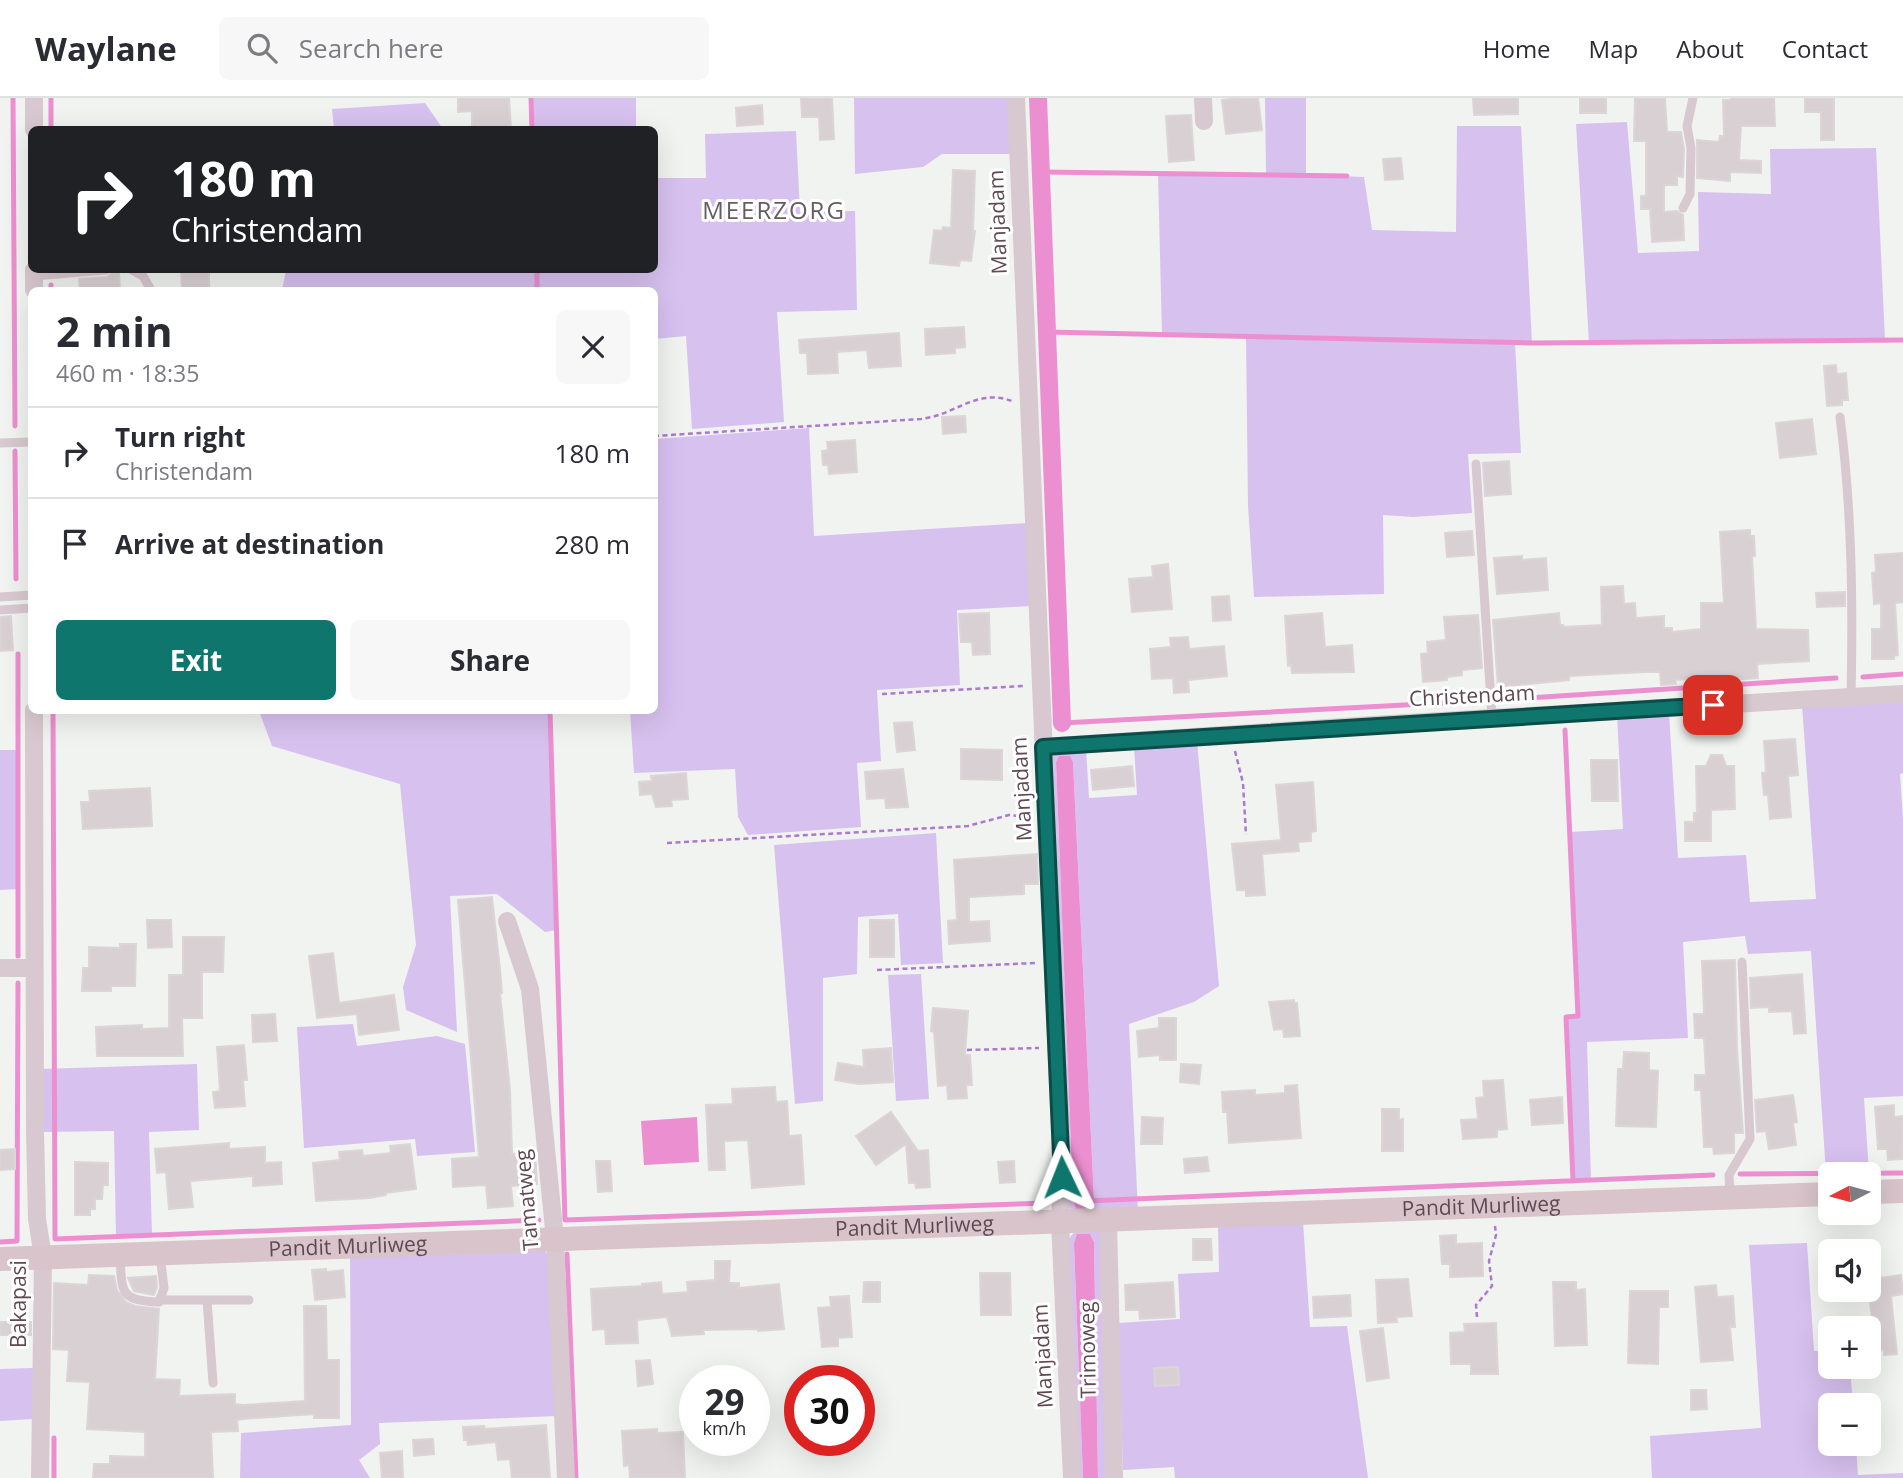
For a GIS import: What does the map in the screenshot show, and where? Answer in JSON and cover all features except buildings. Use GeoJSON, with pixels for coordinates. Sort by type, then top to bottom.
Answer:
{"type":"FeatureCollection","features":[{"type":"Feature","properties":{"kind":"street"},"geometry":{"type":"LineString","coordinates":[[34,98],[34,126]]}},
{"type":"Feature","properties":{"kind":"street","name":"Manjadam"},"geometry":{"type":"LineString","coordinates":[[1016,98],[1065,1222],[1072,1478]]}},
{"type":"Feature","properties":{"kind":"street"},"geometry":{"type":"LineString","coordinates":[[1203,98],[1204,121]]}},
{"type":"Feature","properties":{"kind":"street","name":"Christendam"},"geometry":{"type":"LineString","coordinates":[[1043,747],[1903,694]]}},
{"type":"Feature","properties":{"kind":"street","name":"Bakapasi"},"geometry":{"type":"LineString","coordinates":[[34,714],[37,1219],[43,1257],[40,1478]]}},
{"type":"Feature","properties":{"kind":"street","name":"Tamatweg"},"geometry":{"type":"LineString","coordinates":[[507,922],[530,989],[555,1239],[565,1478]]}},
{"type":"Feature","properties":{"kind":"street"},"geometry":{"type":"LineString","coordinates":[[0,968],[34,968]]}},
{"type":"Feature","properties":{"kind":"street"},"geometry":{"type":"LineString","coordinates":[[1881,1192],[1903,1191]]}},
{"type":"Feature","properties":{"kind":"street","name":"Pandit Murliweg"},"geometry":{"type":"LineString","coordinates":[[0,1259],[1818,1194]]}},
{"type":"Feature","properties":{"kind":"street","name":"Trimoweg"},"geometry":{"type":"LineString","coordinates":[[1105,1221],[1114,1478]]}},
{"type":"Feature","properties":{"kind":"lane"},"geometry":{"type":"LineString","coordinates":[[1683,208],[1690,194],[1691,148],[1687,126],[1693,98]]}},
{"type":"Feature","properties":{"kind":"lane"},"geometry":{"type":"LineString","coordinates":[[34,279],[82,273]]}},
{"type":"Feature","properties":{"kind":"lane"},"geometry":{"type":"LineString","coordinates":[[138,273],[143,276],[149,287]]}},
{"type":"Feature","properties":{"kind":"lane"},"geometry":{"type":"LineString","coordinates":[[1840,417],[1847,472],[1850,538],[1851,697]]}},
{"type":"Feature","properties":{"kind":"lane"},"geometry":{"type":"LineString","coordinates":[[0,443],[28,442]]}},
{"type":"Feature","properties":{"kind":"lane"},"geometry":{"type":"LineString","coordinates":[[1476,464],[1492,718]]}},
{"type":"Feature","properties":{"kind":"lane"},"geometry":{"type":"LineString","coordinates":[[0,597],[28,594]]}},
{"type":"Feature","properties":{"kind":"lane"},"geometry":{"type":"LineString","coordinates":[[0,610],[28,608]]}},
{"type":"Feature","properties":{"kind":"lane"},"geometry":{"type":"LineString","coordinates":[[1730,1197],[1729,1174],[1750,1139],[1742,962]]}},
{"type":"Feature","properties":{"kind":"lane"},"geometry":{"type":"LineString","coordinates":[[160,1254],[163,1288],[161,1300]]}},
{"type":"Feature","properties":{"kind":"lane"},"geometry":{"type":"LineString","coordinates":[[120,1255],[121,1278],[128,1297],[134,1301],[249,1300]]}},
{"type":"Feature","properties":{"kind":"lane"},"geometry":{"type":"LineString","coordinates":[[207,1300],[213,1383]]}},
{"type":"Feature","properties":{"kind":"path"},"geometry":{"type":"LineString","coordinates":[[658,436],[921,419],[934,417],[992,396],[1028,407]]}},
{"type":"Feature","properties":{"kind":"path"},"geometry":{"type":"LineString","coordinates":[[882,694],[1040,684]]}},
{"type":"Feature","properties":{"kind":"path"},"geometry":{"type":"LineString","coordinates":[[1232,734],[1245,793],[1247,835]]}},
{"type":"Feature","properties":{"kind":"path"},"geometry":{"type":"LineString","coordinates":[[667,843],[968,826],[1009,815],[1047,818]]}},
{"type":"Feature","properties":{"kind":"path"},"geometry":{"type":"LineString","coordinates":[[877,970],[1053,962]]}},
{"type":"Feature","properties":{"kind":"path"},"geometry":{"type":"LineString","coordinates":[[967,1050],[1056,1047]]}},
{"type":"Feature","properties":{"kind":"path"},"geometry":{"type":"LineString","coordinates":[[1477,1317],[1476,1305],[1492,1286],[1489,1261],[1496,1235],[1495,1206]]}},
{"type":"Feature","properties":{"kind":"shaded area"},"geometry":{"type":"Polygon","coordinates":[[[531,98],[636,98],[636,126],[532,126],[531,98]]]}},
{"type":"Feature","properties":{"kind":"shaded area"},"geometry":{"type":"Polygon","coordinates":[[[854,98],[1011,98],[1013,154],[942,154],[923,167],[855,174],[854,98]]]}},
{"type":"Feature","properties":{"kind":"shaded area"},"geometry":{"type":"Polygon","coordinates":[[[1265,98],[1306,98],[1306,175],[1364,177],[1372,230],[1456,232],[1457,126],[1521,126],[1532,343],[1515,343],[1521,453],[1468,454],[1472,513],[1413,517],[1383,515],[1384,594],[1254,597],[1248,505],[1246,337],[1162,335],[1158,174],[1266,175],[1265,98]]]}},
{"type":"Feature","properties":{"kind":"shaded area"},"geometry":{"type":"Polygon","coordinates":[[[425,103],[441,126],[334,126],[332,109],[425,103]]]}},
{"type":"Feature","properties":{"kind":"shaded area"},"geometry":{"type":"Polygon","coordinates":[[[1627,122],[1638,253],[1699,251],[1698,192],[1771,194],[1770,149],[1876,148],[1885,340],[1589,343],[1576,124],[1627,122]]]}},
{"type":"Feature","properties":{"kind":"shaded area"},"geometry":{"type":"Polygon","coordinates":[[[796,131],[800,212],[855,211],[857,310],[777,312],[784,422],[692,429],[686,336],[658,339],[658,287],[283,287],[285,273],[658,273],[658,178],[706,178],[705,134],[796,131]]]}},
{"type":"Feature","properties":{"kind":"shaded area"},"geometry":{"type":"Polygon","coordinates":[[[809,428],[814,536],[1028,523],[1032,606],[957,610],[960,685],[877,690],[881,761],[857,763],[861,827],[748,835],[738,817],[735,769],[634,773],[630,714],[658,714],[658,439],[809,428]]]}},
{"type":"Feature","properties":{"kind":"shaded area"},"geometry":{"type":"Polygon","coordinates":[[[1903,699],[1903,773],[1900,774],[1903,820],[1903,1096],[1864,1098],[1868,1162],[1825,1162],[1811,951],[1748,954],[1745,936],[1683,942],[1688,1038],[1587,1042],[1591,1180],[1573,1181],[1566,1017],[1578,1015],[1570,832],[1623,829],[1617,715],[1669,713],[1678,858],[1746,855],[1750,902],[1816,899],[1802,705],[1903,699]]]}},
{"type":"Feature","properties":{"kind":"shaded area"},"geometry":{"type":"Polygon","coordinates":[[[260,714],[550,714],[557,930],[545,932],[497,894],[450,896],[457,1032],[406,1010],[403,987],[416,945],[400,784],[272,746],[260,714]]]}},
{"type":"Feature","properties":{"kind":"shaded area"},"geometry":{"type":"Polygon","coordinates":[[[1197,741],[1219,986],[1194,1002],[1129,1024],[1138,1211],[1073,1212],[1069,1207],[1052,755],[1086,749],[1089,798],[1137,795],[1134,746],[1197,741]],[[1059,756],[1056,762],[1073,1199],[1089,1208],[1094,1199],[1073,762],[1059,756]]]}},
{"type":"Feature","properties":{"kind":"shaded area"},"geometry":{"type":"Polygon","coordinates":[[[0,750],[17,750],[18,889],[0,890],[0,750]]]}},
{"type":"Feature","properties":{"kind":"shaded area"},"geometry":{"type":"Polygon","coordinates":[[[1059,756],[1070,756],[1073,762],[1094,1199],[1089,1208],[1076,1209],[1073,1199],[1056,762],[1059,756]]]}},
{"type":"Feature","properties":{"kind":"shaded area"},"geometry":{"type":"Polygon","coordinates":[[[936,833],[943,963],[901,965],[898,914],[858,917],[857,974],[823,978],[823,1101],[795,1104],[774,845],[936,833]]]}},
{"type":"Feature","properties":{"kind":"shaded area"},"geometry":{"type":"Polygon","coordinates":[[[921,974],[929,1099],[896,1101],[888,975],[921,974]]]}},
{"type":"Feature","properties":{"kind":"shaded area"},"geometry":{"type":"Polygon","coordinates":[[[353,1024],[357,1046],[437,1036],[465,1044],[475,1152],[417,1156],[415,1139],[304,1148],[297,1027],[353,1024]]]}},
{"type":"Feature","properties":{"kind":"shaded area"},"geometry":{"type":"Polygon","coordinates":[[[197,1064],[199,1130],[149,1132],[152,1235],[116,1237],[114,1131],[43,1132],[42,1069],[197,1064]]]}},
{"type":"Feature","properties":{"kind":"shaded area"},"geometry":{"type":"Polygon","coordinates":[[[697,1117],[699,1162],[644,1165],[641,1121],[697,1117]]]}},
{"type":"Feature","properties":{"kind":"shaded area"},"geometry":{"type":"Polygon","coordinates":[[[1303,1221],[1310,1327],[1347,1326],[1368,1478],[1175,1478],[1174,1467],[1123,1470],[1118,1323],[1180,1319],[1178,1274],[1219,1272],[1218,1225],[1303,1221]]]}},
{"type":"Feature","properties":{"kind":"shaded area"},"geometry":{"type":"Polygon","coordinates":[[[1077,1229],[1100,1231],[1107,1478],[1098,1478],[1094,1242],[1090,1234],[1074,1244],[1083,1478],[1077,1478],[1067,1241],[1077,1229]]]}},
{"type":"Feature","properties":{"kind":"shaded area"},"geometry":{"type":"Polygon","coordinates":[[[1077,1234],[1090,1234],[1094,1242],[1098,1478],[1083,1478],[1074,1244],[1077,1234]]]}},
{"type":"Feature","properties":{"kind":"shaded area"},"geometry":{"type":"Polygon","coordinates":[[[1807,1243],[1814,1351],[1818,1351],[1818,1379],[1851,1379],[1852,1393],[1818,1393],[1818,1456],[1857,1456],[1858,1475],[1903,1473],[1903,1478],[1652,1478],[1650,1436],[1761,1428],[1749,1245],[1807,1243]]]}},
{"type":"Feature","properties":{"kind":"shaded area"},"geometry":{"type":"Polygon","coordinates":[[[545,1251],[549,1257],[558,1416],[379,1423],[380,1444],[359,1460],[370,1478],[240,1478],[241,1433],[351,1425],[350,1255],[545,1251]]]}},
{"type":"Feature","properties":{"kind":"shaded area"},"geometry":{"type":"Polygon","coordinates":[[[33,1368],[33,1419],[0,1421],[0,1369],[33,1368]]]}},
{"type":"Feature","properties":{"kind":"waterway"},"geometry":{"type":"LineString","coordinates":[[13,98],[15,426]]}},
{"type":"Feature","properties":{"kind":"waterway"},"geometry":{"type":"LineString","coordinates":[[51,98],[51,126]]}},
{"type":"Feature","properties":{"kind":"waterway"},"geometry":{"type":"LineString","coordinates":[[531,98],[532,126]]}},
{"type":"Feature","properties":{"kind":"waterway"},"geometry":{"type":"LineString","coordinates":[[1038,98],[1062,723]]}},
{"type":"Feature","properties":{"kind":"waterway"},"geometry":{"type":"LineString","coordinates":[[1041,172],[1347,176]]}},
{"type":"Feature","properties":{"kind":"waterway"},"geometry":{"type":"LineString","coordinates":[[537,273],[537,287]]}},
{"type":"Feature","properties":{"kind":"waterway"},"geometry":{"type":"LineString","coordinates":[[1047,332],[1532,343],[1903,340]]}},
{"type":"Feature","properties":{"kind":"waterway"},"geometry":{"type":"LineString","coordinates":[[15,451],[16,579]]}},
{"type":"Feature","properties":{"kind":"waterway"},"geometry":{"type":"LineString","coordinates":[[18,654],[18,956]]}},
{"type":"Feature","properties":{"kind":"waterway"},"geometry":{"type":"LineString","coordinates":[[1863,677],[1903,674]]}},
{"type":"Feature","properties":{"kind":"waterway"},"geometry":{"type":"LineString","coordinates":[[1497,700],[1836,678]]}},
{"type":"Feature","properties":{"kind":"waterway"},"geometry":{"type":"LineString","coordinates":[[1062,723],[1481,701]]}},
{"type":"Feature","properties":{"kind":"waterway"},"geometry":{"type":"LineString","coordinates":[[53,714],[55,1239],[539,1220]]}},
{"type":"Feature","properties":{"kind":"waterway"},"geometry":{"type":"LineString","coordinates":[[550,714],[565,1220],[1046,1203]]}},
{"type":"Feature","properties":{"kind":"waterway"},"geometry":{"type":"LineString","coordinates":[[1565,730],[1578,1016],[1566,1017],[1573,1181]]}},
{"type":"Feature","properties":{"kind":"waterway"},"geometry":{"type":"LineString","coordinates":[[0,1242],[17,1241],[18,983]]}},
{"type":"Feature","properties":{"kind":"waterway"},"geometry":{"type":"LineString","coordinates":[[1740,1174],[1903,1173]]}},
{"type":"Feature","properties":{"kind":"waterway"},"geometry":{"type":"LineString","coordinates":[[1086,1201],[1713,1175]]}},
{"type":"Feature","properties":{"kind":"waterway"},"geometry":{"type":"LineString","coordinates":[[567,1254],[576,1478]]}},
{"type":"Feature","properties":{"kind":"waterway"},"geometry":{"type":"LineString","coordinates":[[54,1438],[54,1478]]}},
{"type":"Feature","properties":{"kind":"district","name":"MEERZORG"},"geometry":{"type":"Point","coordinates":[774,211]}},
{"type":"Feature","properties":{"kind":"route"},"geometry":{"type":"LineString","coordinates":[[1062,1177],[1043,747],[1713,705]]}}]}
